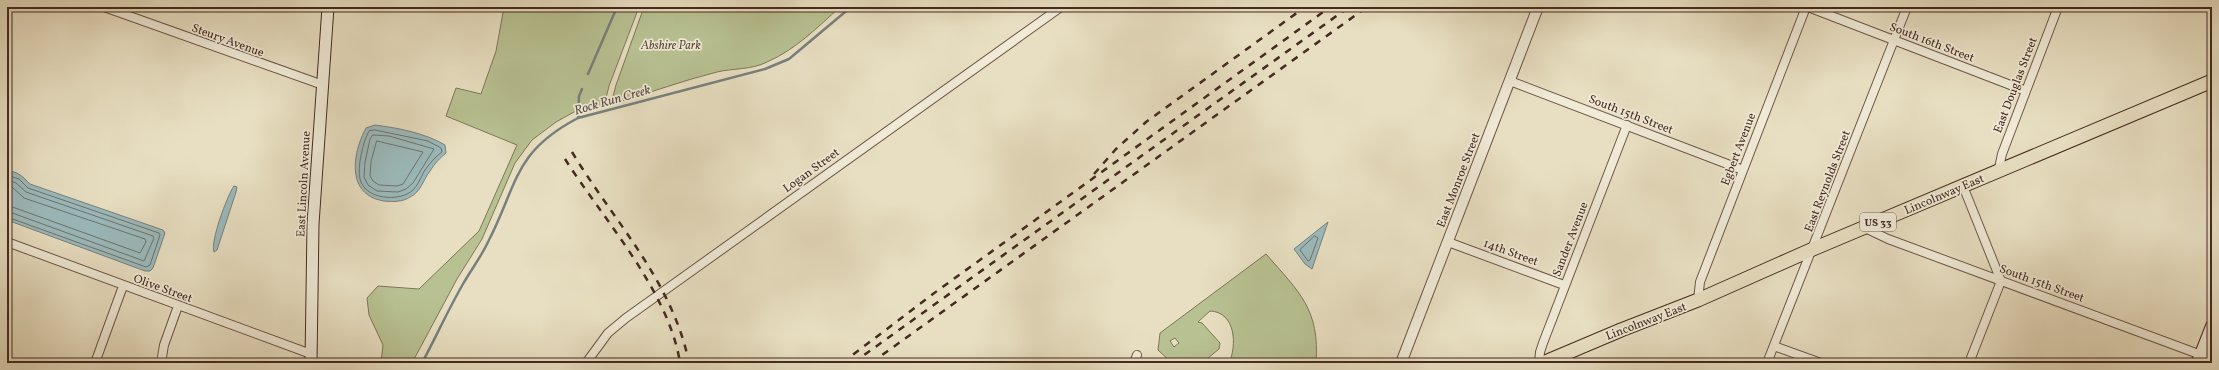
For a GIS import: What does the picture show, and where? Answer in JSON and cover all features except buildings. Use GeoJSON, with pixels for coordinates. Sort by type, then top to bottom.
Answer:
{"type":"FeatureCollection","features":[{"type":"Feature","properties":{"kind":"highway","name":"Lincolnway East"},"geometry":{"type":"LineString","coordinates":[[1543,363],[1621,330],[1698,300],[1813,249],[2212,81]]}},
{"type":"Feature","properties":{"kind":"main road","name":"East Lincoln Avenue"},"geometry":{"type":"LineString","coordinates":[[311,359],[313,224],[328,7]]}},
{"type":"Feature","properties":{"kind":"main road"},"geometry":{"type":"LineString","coordinates":[[2199,359],[2212,325]]}},
{"type":"Feature","properties":{"kind":"street","name":"Steury Avenue"},"geometry":{"type":"LineString","coordinates":[[104,7],[323,85]]}},
{"type":"Feature","properties":{"kind":"street","name":"Logan Street"},"geometry":{"type":"LineString","coordinates":[[586,363],[608,333],[626,318],[1061,7]]}},
{"type":"Feature","properties":{"kind":"street","name":"East Monroe Street"},"geometry":{"type":"LineString","coordinates":[[1401,363],[1538,7]]}},
{"type":"Feature","properties":{"kind":"street","name":"South 16th Street"},"geometry":{"type":"LineString","coordinates":[[1807,7],[1822,10],[1894,40],[2026,91]]}},
{"type":"Feature","properties":{"kind":"street","name":"Egbert Avenue"},"geometry":{"type":"LineString","coordinates":[[1698,300],[1700,282],[1807,7]]}},
{"type":"Feature","properties":{"kind":"street","name":"East Reynolds Street"},"geometry":{"type":"LineString","coordinates":[[1767,363],[1907,7]]}},
{"type":"Feature","properties":{"kind":"street","name":"East Douglas Street"},"geometry":{"type":"LineString","coordinates":[[1998,172],[2002,154],[2058,7]]}},
{"type":"Feature","properties":{"kind":"street","name":"South 15th Street"},"geometry":{"type":"LineString","coordinates":[[1510,81],[1743,170]]}},
{"type":"Feature","properties":{"kind":"street","name":"Sander Avenue"},"geometry":{"type":"LineString","coordinates":[[1539,363],[1540,352],[1564,285],[1627,125]]}},
{"type":"Feature","properties":{"kind":"street"},"geometry":{"type":"LineString","coordinates":[[1963,186],[2001,281],[1969,363]]}},
{"type":"Feature","properties":{"kind":"street","name":"South 15th Street"},"geometry":{"type":"LineString","coordinates":[[1865,228],[1888,239],[2001,281],[2199,359],[2212,359]]}},
{"type":"Feature","properties":{"kind":"street","name":"Olive Street"},"geometry":{"type":"LineString","coordinates":[[7,242],[178,306],[311,359]]}},
{"type":"Feature","properties":{"kind":"street","name":"14th Street"},"geometry":{"type":"LineString","coordinates":[[1448,242],[1564,285]]}},
{"type":"Feature","properties":{"kind":"street"},"geometry":{"type":"LineString","coordinates":[[95,363],[123,286]]}},
{"type":"Feature","properties":{"kind":"street"},"geometry":{"type":"LineString","coordinates":[[161,363],[164,345],[178,306]]}},
{"type":"Feature","properties":{"kind":"street"},"geometry":{"type":"LineString","coordinates":[[1774,346],[1821,363]]}},
{"type":"Feature","properties":{"kind":"street"},"geometry":{"type":"LineString","coordinates":[[1134,363],[1137,355]]}},
{"type":"Feature","properties":{"kind":"green space"},"geometry":{"type":"Polygon","coordinates":[[[504,7],[639,7],[609,86],[604,106],[574,112],[556,122],[532,140],[515,163],[482,239],[457,279],[412,363],[381,363],[383,345],[369,315],[367,298],[378,286],[419,289],[479,231],[517,145],[446,116],[456,88],[481,94],[496,51],[504,7]]]}},
{"type":"Feature","properties":{"kind":"green space","name":"Abshire Park"},"geometry":{"type":"Polygon","coordinates":[[[644,7],[840,7],[797,45],[761,65],[717,72],[690,79],[611,104],[616,85],[644,7]]]}},
{"type":"Feature","properties":{"kind":"green space"},"geometry":{"type":"Polygon","coordinates":[[[1266,254],[1297,291],[1305,302],[1311,315],[1315,329],[1316,363],[1229,363],[1233,348],[1230,323],[1219,313],[1210,311],[1198,322],[1202,323],[1220,343],[1219,349],[1202,363],[1172,363],[1158,350],[1160,333],[1266,254]],[[1175,338],[1170,341],[1174,347],[1179,343],[1175,338]]]}},
{"type":"Feature","properties":{"kind":"water"},"geometry":{"type":"Polygon","coordinates":[[[375,125],[402,129],[420,134],[445,145],[446,153],[428,174],[417,192],[407,199],[390,202],[372,197],[363,191],[358,182],[356,161],[361,138],[366,128],[375,125]]]}},
{"type":"Feature","properties":{"kind":"water"},"geometry":{"type":"Polygon","coordinates":[[[7,171],[17,173],[30,184],[163,230],[165,233],[153,268],[150,271],[145,271],[7,220],[7,171]]]}},
{"type":"Feature","properties":{"kind":"water"},"geometry":{"type":"Polygon","coordinates":[[[234,186],[237,187],[236,192],[217,250],[214,252],[214,239],[217,229],[234,186]]]}},
{"type":"Feature","properties":{"kind":"water"},"geometry":{"type":"Polygon","coordinates":[[[1328,222],[1312,269],[1305,264],[1294,249],[1328,222]]]}},
{"type":"Feature","properties":{"kind":"waterway"},"geometry":{"type":"LineString","coordinates":[[588,74],[617,7]]}},
{"type":"Feature","properties":{"kind":"waterway","name":"Rock Run Creek"},"geometry":{"type":"LineString","coordinates":[[422,363],[466,279],[485,248],[520,171],[529,157],[541,144],[557,131],[578,118],[765,69],[789,59],[851,7]]}},
{"type":"Feature","properties":{"kind":"waterway"},"geometry":{"type":"LineString","coordinates":[[578,118],[579,96],[582,89]]}},
{"type":"Feature","properties":{"kind":"railway"},"geometry":{"type":"LineString","coordinates":[[1094,174],[1116,149],[1146,122],[1305,7]]}},
{"type":"Feature","properties":{"kind":"railway"},"geometry":{"type":"LineString","coordinates":[[842,363],[937,291],[1330,7]]}},
{"type":"Feature","properties":{"kind":"railway"},"geometry":{"type":"LineString","coordinates":[[853,363],[1349,7]]}},
{"type":"Feature","properties":{"kind":"railway"},"geometry":{"type":"LineString","coordinates":[[871,363],[1367,7]]}},
{"type":"Feature","properties":{"kind":"railway"},"geometry":{"type":"LineString","coordinates":[[572,152],[656,279],[670,305],[681,333],[689,363]]}},
{"type":"Feature","properties":{"kind":"railway"},"geometry":{"type":"LineString","coordinates":[[565,159],[633,256],[649,283],[663,309],[673,336],[680,363]]}}]}
